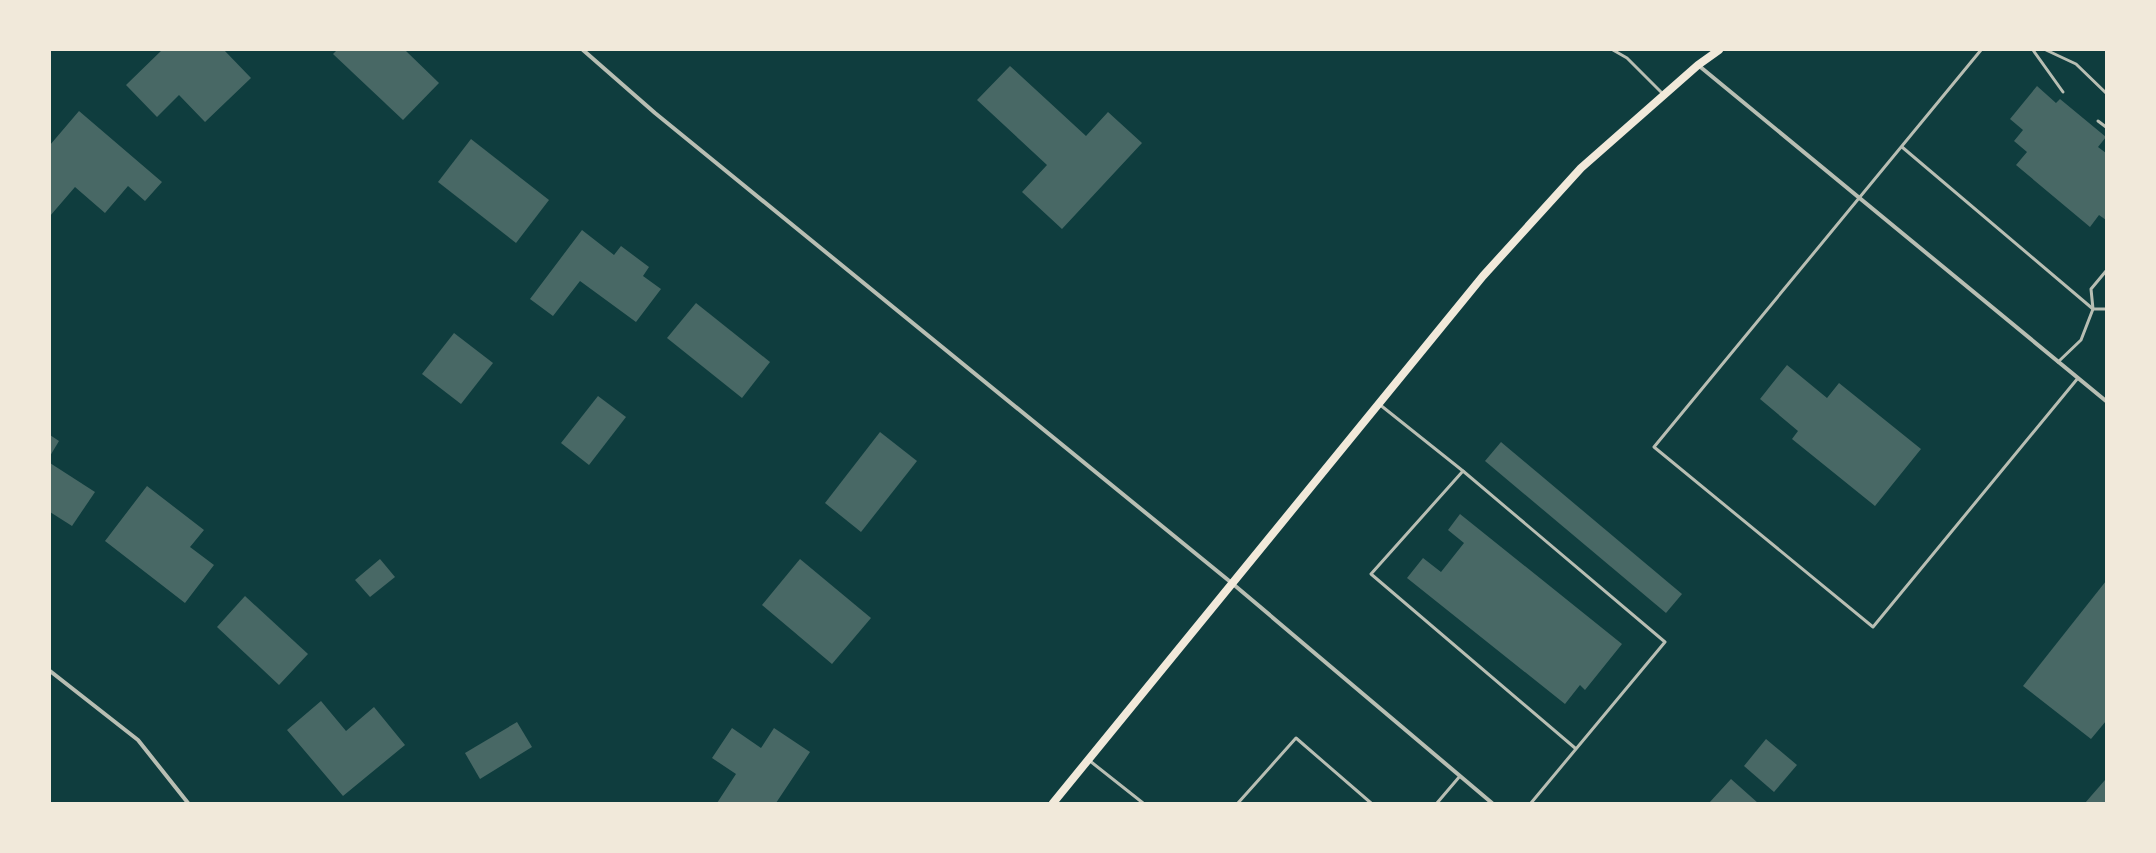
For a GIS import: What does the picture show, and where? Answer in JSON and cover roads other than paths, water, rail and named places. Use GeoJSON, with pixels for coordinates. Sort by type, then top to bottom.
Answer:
{"type":"FeatureCollection","features":[{"type":"Feature","properties":{"kind":"main road"},"geometry":{"type":"LineString","coordinates":[[1053,803],[1483,276],[1581,168],[1698,65],[1720,50]]}},
{"type":"Feature","properties":{"kind":"street"},"geometry":{"type":"LineString","coordinates":[[583,50],[655,113],[1233,584],[1492,803]]}},
{"type":"Feature","properties":{"kind":"street"},"geometry":{"type":"LineString","coordinates":[[1698,65],[2106,401]]}},
{"type":"Feature","properties":{"kind":"street"},"geometry":{"type":"LineString","coordinates":[[50,671],[138,740],[188,803]]}},
{"type":"Feature","properties":{"kind":"lane"},"geometry":{"type":"LineString","coordinates":[[1613,50],[1627,58],[1664,95]]}},
{"type":"Feature","properties":{"kind":"lane"},"geometry":{"type":"LineString","coordinates":[[1981,50],[1654,447],[1873,627],[2078,378]]}},
{"type":"Feature","properties":{"kind":"lane"},"geometry":{"type":"LineString","coordinates":[[2033,50],[2063,92]]}},
{"type":"Feature","properties":{"kind":"lane"},"geometry":{"type":"LineString","coordinates":[[2046,50],[2076,64],[2106,93]]}},
{"type":"Feature","properties":{"kind":"lane"},"geometry":{"type":"LineString","coordinates":[[2098,121],[2106,128]]}},
{"type":"Feature","properties":{"kind":"lane"},"geometry":{"type":"LineString","coordinates":[[1902,147],[2093,309],[2106,309]]}},
{"type":"Feature","properties":{"kind":"lane"},"geometry":{"type":"LineString","coordinates":[[2058,362],[2081,340],[2093,309],[2091,289],[2106,271]]}},
{"type":"Feature","properties":{"kind":"lane"},"geometry":{"type":"LineString","coordinates":[[1379,404],[1462,471],[1665,642],[1575,748],[1531,803]]}},
{"type":"Feature","properties":{"kind":"lane"},"geometry":{"type":"LineString","coordinates":[[1462,471],[1371,574],[1575,748]]}},
{"type":"Feature","properties":{"kind":"lane"},"geometry":{"type":"LineString","coordinates":[[1238,803],[1296,738],[1371,803]]}},
{"type":"Feature","properties":{"kind":"lane"},"geometry":{"type":"LineString","coordinates":[[1088,760],[1143,803]]}},
{"type":"Feature","properties":{"kind":"lane"},"geometry":{"type":"LineString","coordinates":[[1437,803],[1460,776]]}}]}
